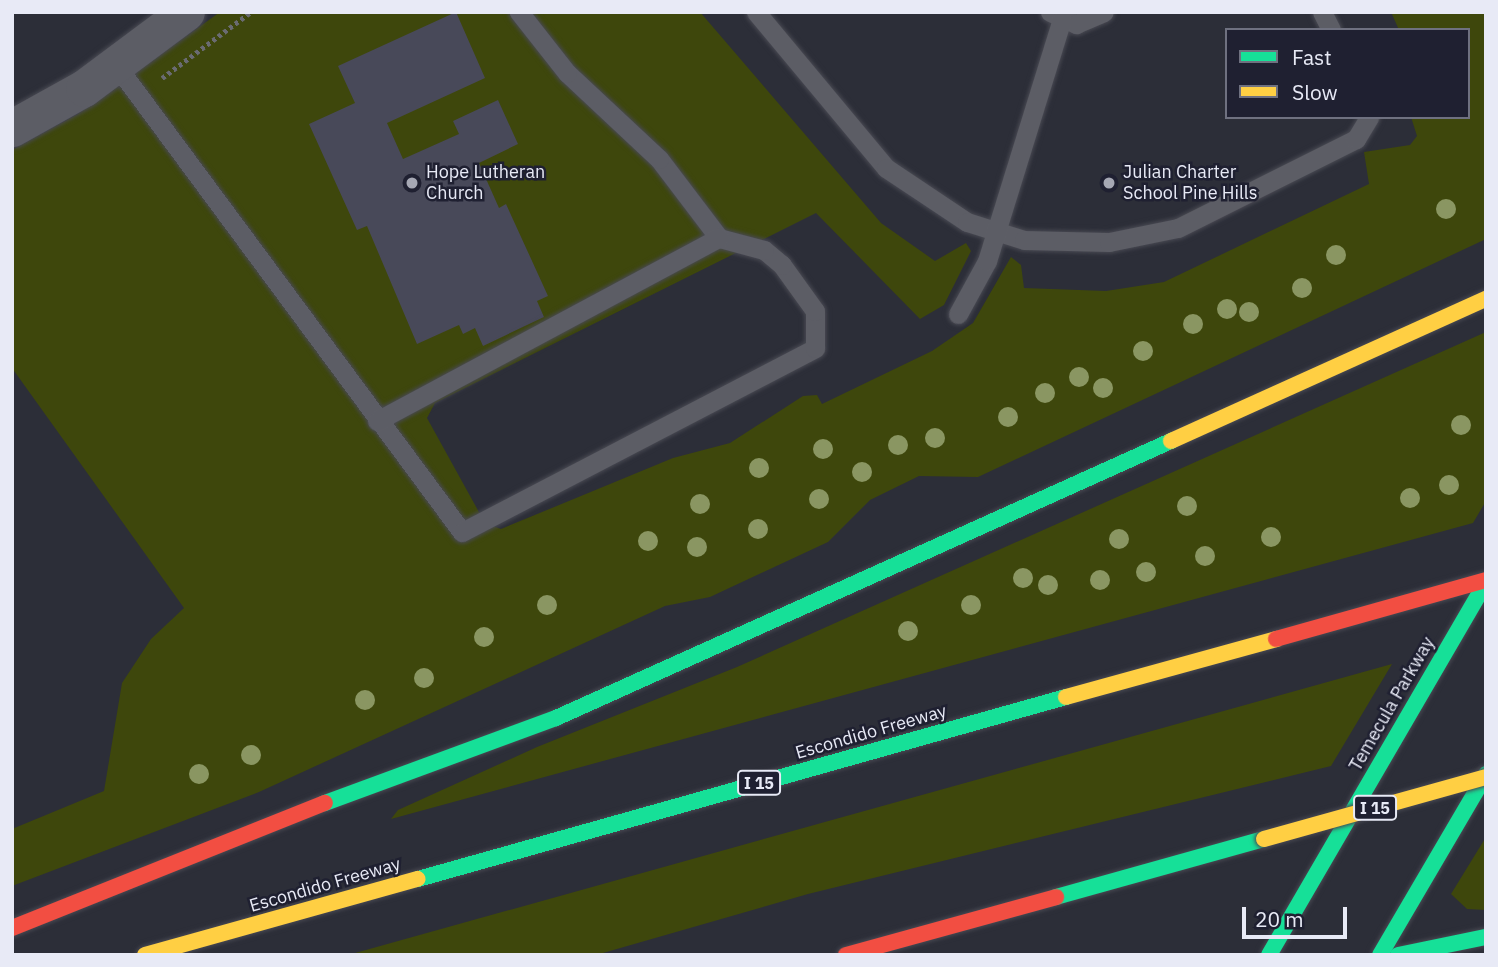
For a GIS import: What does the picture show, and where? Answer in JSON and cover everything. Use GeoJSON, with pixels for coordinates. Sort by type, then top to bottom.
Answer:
{"type":"FeatureCollection","features":[{"type":"Feature","properties":{"kind":"main road"},"geometry":{"type":"LineString","coordinates":[[1444,317],[1486,284]]}},
{"type":"Feature","properties":{"kind":"main road"},"geometry":{"type":"LineString","coordinates":[[12,928],[215,843],[556,718],[1486,299]]}},
{"type":"Feature","properties":{"kind":"main road","name":"Escondido Freeway"},"geometry":{"type":"LineString","coordinates":[[145,955],[1486,581]]}},
{"type":"Feature","properties":{"kind":"main road","name":"Temecula Parkway"},"geometry":{"type":"LineString","coordinates":[[1269,955],[1486,581]]}},
{"type":"Feature","properties":{"kind":"main road"},"geometry":{"type":"LineString","coordinates":[[1380,955],[1486,776]]}},
{"type":"Feature","properties":{"kind":"main road","name":"I 15"},"geometry":{"type":"LineString","coordinates":[[845,955],[1486,776]]}},
{"type":"Feature","properties":{"kind":"main road"},"geometry":{"type":"LineString","coordinates":[[1398,955],[1486,937]]}},
{"type":"Feature","properties":{"kind":"street"},"geometry":{"type":"LineString","coordinates":[[12,128],[116,65],[186,12]]}},
{"type":"Feature","properties":{"kind":"lane"},"geometry":{"type":"LineString","coordinates":[[116,65],[377,421],[462,532],[815,348],[815,311],[782,265],[764,250],[719,238],[659,159],[567,73],[519,12]]}},
{"type":"Feature","properties":{"kind":"lane"},"geometry":{"type":"LineString","coordinates":[[756,12],[886,168],[967,222],[998,231],[1071,242],[1178,228],[1356,139],[1368,119]]}},
{"type":"Feature","properties":{"kind":"lane"},"geometry":{"type":"LineString","coordinates":[[958,314],[998,231],[1056,16],[1076,24],[1104,12]]}},
{"type":"Feature","properties":{"kind":"lane"},"geometry":{"type":"LineString","coordinates":[[1322,12],[1330,28]]}},
{"type":"Feature","properties":{"kind":"lane"},"geometry":{"type":"LineString","coordinates":[[377,421],[719,238]]}},
{"type":"Feature","properties":{"kind":"green space"},"geometry":{"type":"Polygon","coordinates":[[[220,12],[700,12],[881,223],[935,261],[966,243],[971,251],[944,305],[920,319],[816,213],[435,403],[427,418],[485,523],[501,529],[673,458],[730,443],[803,396],[817,395],[822,404],[932,351],[973,323],[1011,257],[1021,265],[1024,288],[1106,291],[1164,282],[1369,184],[1364,152],[1410,145],[1417,136],[1412,119],[1470,119],[1470,28],[1398,28],[1391,12],[1486,12],[1486,239],[978,477],[919,476],[870,500],[828,542],[710,597],[665,606],[259,792],[12,886],[12,829],[104,791],[122,683],[151,639],[184,608],[12,368],[12,150],[78,114],[220,12]]]}},
{"type":"Feature","properties":{"kind":"green space"},"geometry":{"type":"Polygon","coordinates":[[[1486,332],[1486,501],[1473,523],[391,819],[398,810],[537,747],[737,667],[1486,332]]]}},
{"type":"Feature","properties":{"kind":"green space"},"geometry":{"type":"Polygon","coordinates":[[[1392,664],[1331,766],[808,894],[596,955],[348,955],[1392,664]]]}},
{"type":"Feature","properties":{"kind":"green space"},"geometry":{"type":"Polygon","coordinates":[[[1486,837],[1486,910],[1467,909],[1451,894],[1486,837]]]}},
{"type":"Feature","properties":{"kind":"building","name":"Hope Lutheran Church"},"geometry":{"type":"Polygon","coordinates":[[[456,12],[485,78],[387,123],[403,159],[459,134],[453,121],[498,100],[518,144],[479,163],[499,208],[506,204],[548,296],[537,301],[544,317],[483,346],[475,328],[463,334],[459,325],[417,344],[367,226],[357,230],[309,124],[355,103],[338,66],[456,12]]]}},
{"type":"Feature","properties":{"kind":"traffic: fast"},"geometry":{"type":"LineString","coordinates":[[325,803],[556,718],[1171,441]]}},
{"type":"Feature","properties":{"kind":"traffic: fast"},"geometry":{"type":"LineString","coordinates":[[1269,955],[1486,582]]}},
{"type":"Feature","properties":{"kind":"traffic: fast"},"geometry":{"type":"LineString","coordinates":[[418,879],[1066,697]]}},
{"type":"Feature","properties":{"kind":"traffic: fast"},"geometry":{"type":"LineString","coordinates":[[1380,955],[1486,774]]}},
{"type":"Feature","properties":{"kind":"traffic: fast"},"geometry":{"type":"LineString","coordinates":[[1056,897],[1264,839]]}},
{"type":"Feature","properties":{"kind":"traffic: fast"},"geometry":{"type":"LineString","coordinates":[[1398,955],[1486,937]]}},
{"type":"Feature","properties":{"kind":"traffic: slow"},"geometry":{"type":"LineString","coordinates":[[1171,441],[1486,299]]}},
{"type":"Feature","properties":{"kind":"traffic: slow"},"geometry":{"type":"LineString","coordinates":[[1066,697],[1276,639]]}},
{"type":"Feature","properties":{"kind":"traffic: slow"},"geometry":{"type":"LineString","coordinates":[[1264,839],[1486,777]]}},
{"type":"Feature","properties":{"kind":"traffic: slow"},"geometry":{"type":"LineString","coordinates":[[145,955],[418,879]]}},
{"type":"Feature","properties":{"kind":"traffic: jam"},"geometry":{"type":"LineString","coordinates":[[1276,639],[1486,580]]}},
{"type":"Feature","properties":{"kind":"traffic: jam"},"geometry":{"type":"LineString","coordinates":[[12,928],[325,803]]}},
{"type":"Feature","properties":{"kind":"traffic: jam"},"geometry":{"type":"LineString","coordinates":[[846,955],[1056,897]]}},
{"type":"Feature","properties":{"kind":"place","name":"Hope Lutheran Church"},"geometry":{"type":"Point","coordinates":[412,183]}},
{"type":"Feature","properties":{"kind":"place","name":"Julian Charter School Pine Hills"},"geometry":{"type":"Point","coordinates":[1109,183]}}]}
